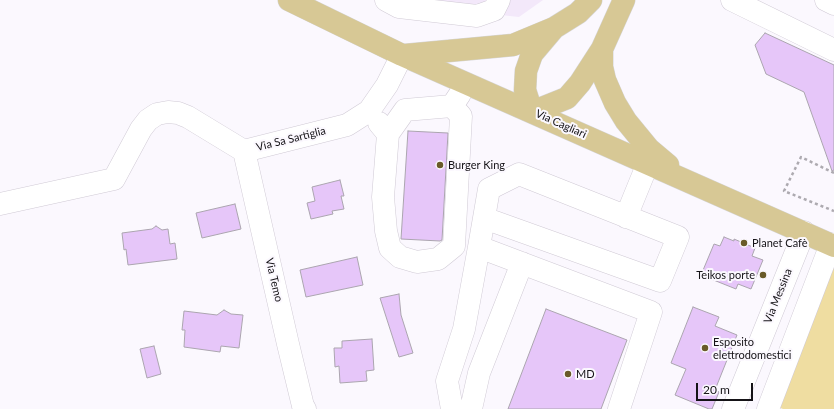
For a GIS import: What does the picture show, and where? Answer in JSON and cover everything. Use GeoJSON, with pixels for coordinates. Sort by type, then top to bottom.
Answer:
{"type":"FeatureCollection","features":[{"type":"Feature","properties":{"kind":"main road","name":"Via Cagliari"},"geometry":{"type":"LineString","coordinates":[[289,0],[402,55],[833,245]]}},
{"type":"Feature","properties":{"kind":"main road"},"geometry":{"type":"LineString","coordinates":[[402,55],[513,45],[554,28],[578,13],[591,0]]}},
{"type":"Feature","properties":{"kind":"main road"},"geometry":{"type":"LineString","coordinates":[[554,28],[532,54],[526,71],[525,90],[532,112],[567,98],[580,82],[602,49],[624,0]]}},
{"type":"Feature","properties":{"kind":"main road"},"geometry":{"type":"LineString","coordinates":[[602,49],[602,67],[605,80],[615,103],[626,121],[649,150],[687,180]]}},
{"type":"Feature","properties":{"kind":"street"},"geometry":{"type":"LineString","coordinates":[[392,1],[398,7],[478,16],[494,10],[499,0]]}},
{"type":"Feature","properties":{"kind":"street"},"geometry":{"type":"LineString","coordinates":[[732,0],[834,50]]}},
{"type":"Feature","properties":{"kind":"street"},"geometry":{"type":"LineString","coordinates":[[826,0],[834,4]]}},
{"type":"Feature","properties":{"kind":"street","name":"Via Sa Sartiglia"},"geometry":{"type":"LineString","coordinates":[[0,204],[114,179],[141,129],[148,120],[157,114],[168,112],[178,113],[188,117],[244,151],[347,125],[369,111],[387,85],[402,55]]}},
{"type":"Feature","properties":{"kind":"street"},"geometry":{"type":"LineString","coordinates":[[452,106],[467,83]]}},
{"type":"Feature","properties":{"kind":"street"},"geometry":{"type":"LineString","coordinates":[[452,106],[461,116],[454,246],[438,259],[417,262],[400,257],[390,248],[386,231],[383,197],[388,134],[405,110],[452,106]]}},
{"type":"Feature","properties":{"kind":"street"},"geometry":{"type":"LineString","coordinates":[[369,111],[388,134]]}},
{"type":"Feature","properties":{"kind":"street","name":"Via Temo"},"geometry":{"type":"LineString","coordinates":[[244,151],[288,344],[305,409]]}},
{"type":"Feature","properties":{"kind":"street"},"geometry":{"type":"LineString","coordinates":[[626,218],[648,163]]}},
{"type":"Feature","properties":{"kind":"street"},"geometry":{"type":"LineString","coordinates":[[452,409],[447,382],[464,329],[489,188],[519,174],[626,218],[678,237],[660,281],[619,409]]}},
{"type":"Feature","properties":{"kind":"street"},"geometry":{"type":"LineString","coordinates":[[484,218],[660,281]]}},
{"type":"Feature","properties":{"kind":"street","name":"Via Messina"},"geometry":{"type":"LineString","coordinates":[[737,408],[804,232]]}},
{"type":"Feature","properties":{"kind":"street"},"geometry":{"type":"LineString","coordinates":[[768,409],[833,245]]}},
{"type":"Feature","properties":{"kind":"street"},"geometry":{"type":"LineString","coordinates":[[479,247],[651,312]]}},
{"type":"Feature","properties":{"kind":"street"},"geometry":{"type":"LineString","coordinates":[[471,409],[479,373],[522,263]]}},
{"type":"Feature","properties":{"kind":"path"},"geometry":{"type":"LineString","coordinates":[[834,173],[801,157],[784,191],[834,211]]}},
{"type":"Feature","properties":{"kind":"shaded area"},"geometry":{"type":"Polygon","coordinates":[[[397,0],[543,0],[519,17],[409,5],[397,0]]]}},
{"type":"Feature","properties":{"kind":"shaded area"},"geometry":{"type":"Polygon","coordinates":[[[828,266],[834,268],[834,409],[783,409],[773,405],[828,266]]]}},
{"type":"Feature","properties":{"kind":"building"},"geometry":{"type":"Polygon","coordinates":[[[765,33],[834,65],[834,170],[832,171],[804,92],[766,74],[755,45],[765,33]]]}},
{"type":"Feature","properties":{"kind":"building"},"geometry":{"type":"Polygon","coordinates":[[[408,131],[448,133],[442,240],[440,241],[401,239],[408,131]]]}},
{"type":"Feature","properties":{"kind":"building"},"geometry":{"type":"Polygon","coordinates":[[[340,180],[344,196],[341,196],[344,209],[332,211],[333,214],[311,219],[307,203],[315,201],[312,187],[340,180]]]}},
{"type":"Feature","properties":{"kind":"building"},"geometry":{"type":"Polygon","coordinates":[[[235,204],[241,229],[202,238],[196,213],[235,204]]]}},
{"type":"Feature","properties":{"kind":"building"},"geometry":{"type":"Polygon","coordinates":[[[156,226],[162,230],[168,229],[170,244],[175,243],[177,259],[128,265],[122,233],[152,229],[156,226]]]}},
{"type":"Feature","properties":{"kind":"building"},"geometry":{"type":"Polygon","coordinates":[[[724,237],[734,241],[734,239],[755,248],[752,256],[763,260],[751,289],[738,284],[736,289],[701,275],[714,244],[720,246],[724,237]]]}},
{"type":"Feature","properties":{"kind":"building"},"geometry":{"type":"Polygon","coordinates":[[[357,257],[363,285],[306,297],[300,270],[357,257]]]}},
{"type":"Feature","properties":{"kind":"building"},"geometry":{"type":"Polygon","coordinates":[[[399,294],[401,315],[413,353],[399,357],[380,298],[399,294]]]}},
{"type":"Feature","properties":{"kind":"building","name":"Esposito elettrodomestici"},"geometry":{"type":"Polygon","coordinates":[[[693,307],[719,317],[715,326],[737,335],[715,390],[719,392],[712,409],[675,395],[686,369],[671,363],[693,307]]]}},
{"type":"Feature","properties":{"kind":"building","name":"MD"},"geometry":{"type":"Polygon","coordinates":[[[546,309],[627,340],[601,409],[508,409],[546,309]]]}},
{"type":"Feature","properties":{"kind":"building"},"geometry":{"type":"Polygon","coordinates":[[[224,310],[231,314],[243,315],[239,348],[221,346],[220,352],[184,347],[185,330],[182,330],[184,311],[217,315],[224,310]]]}},
{"type":"Feature","properties":{"kind":"building"},"geometry":{"type":"Polygon","coordinates":[[[372,339],[374,370],[366,371],[367,381],[340,383],[339,366],[335,367],[334,348],[342,348],[342,341],[372,339]]]}},
{"type":"Feature","properties":{"kind":"building"},"geometry":{"type":"Polygon","coordinates":[[[154,346],[161,374],[147,378],[140,349],[154,346]]]}},
{"type":"Feature","properties":{"kind":"place","name":"Burger King"},"geometry":{"type":"Point","coordinates":[440,165]}},
{"type":"Feature","properties":{"kind":"place","name":"Planet Cafè"},"geometry":{"type":"Point","coordinates":[744,243]}},
{"type":"Feature","properties":{"kind":"place","name":"Teikos porte"},"geometry":{"type":"Point","coordinates":[763,275]}},
{"type":"Feature","properties":{"kind":"place","name":"Esposito elettrodomestici"},"geometry":{"type":"Point","coordinates":[705,348]}},
{"type":"Feature","properties":{"kind":"place","name":"MD"},"geometry":{"type":"Point","coordinates":[568,374]}}]}
